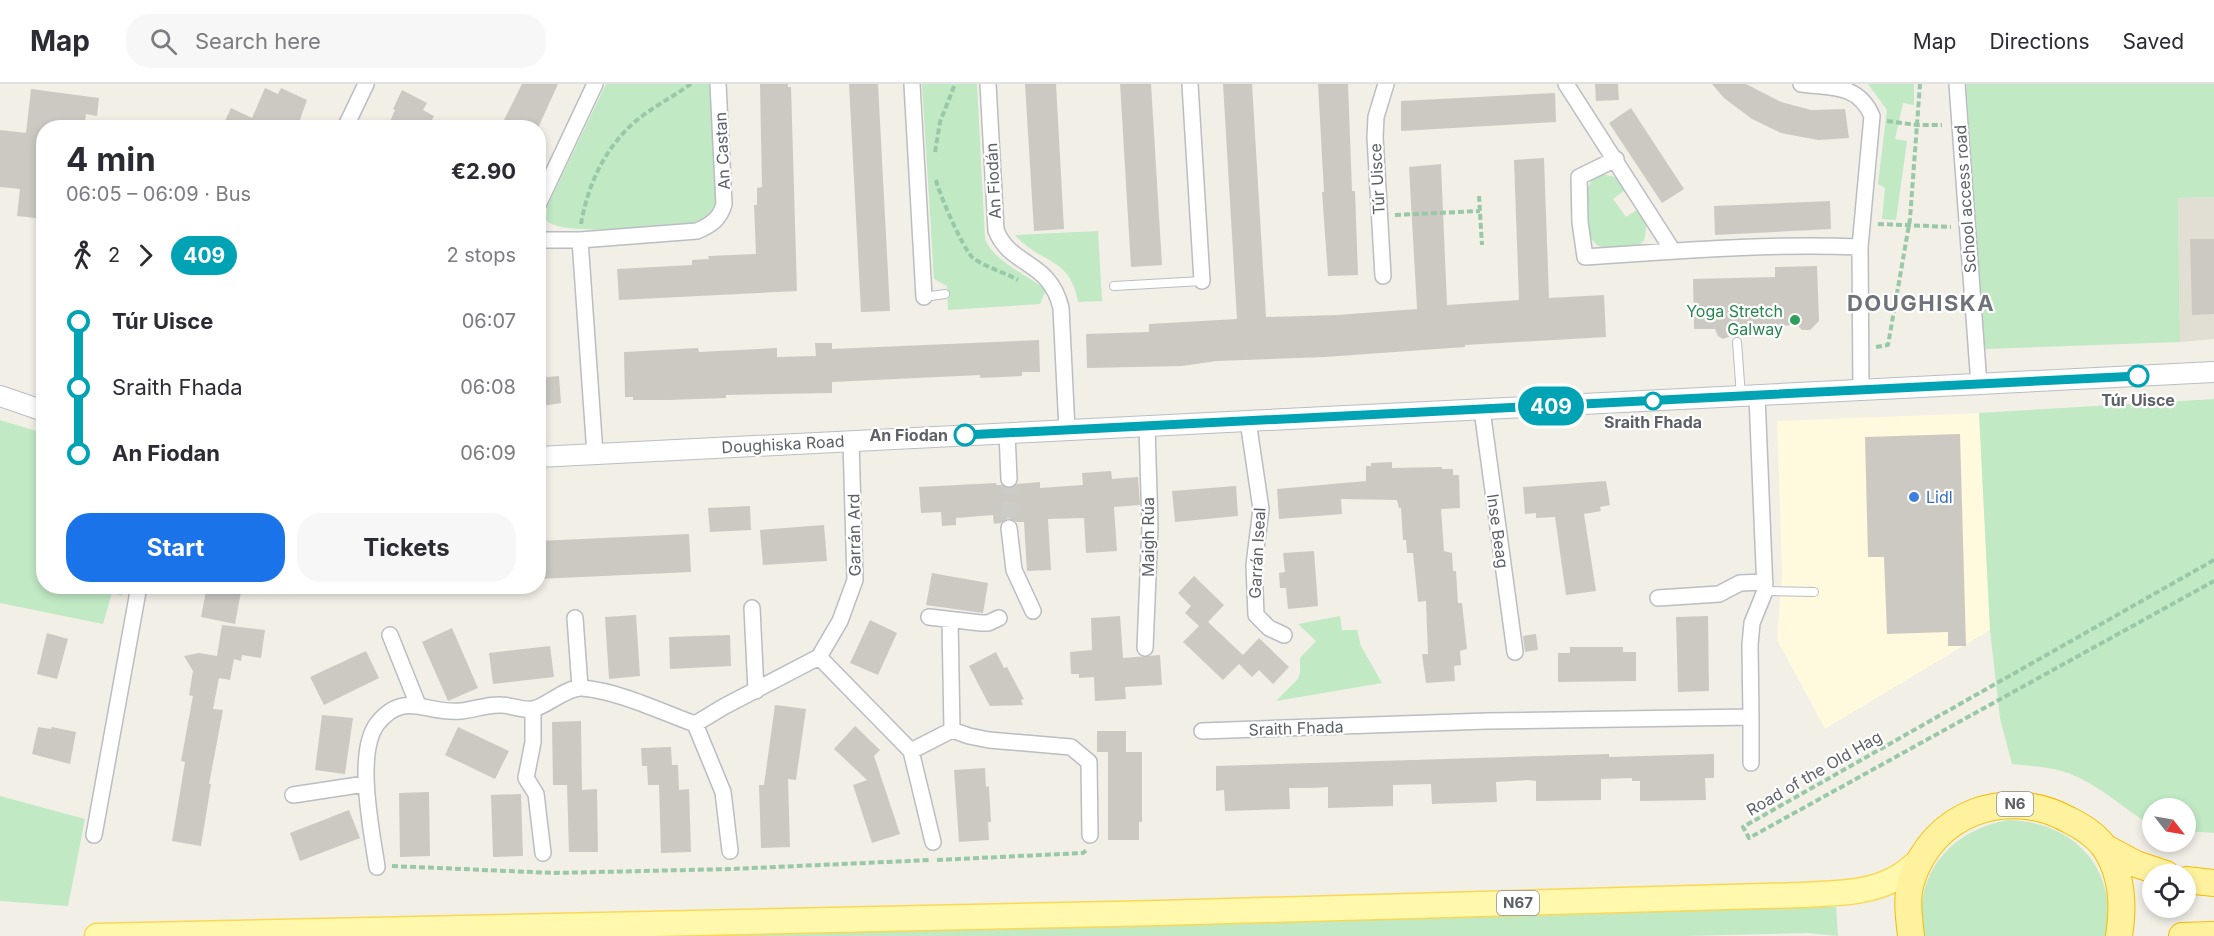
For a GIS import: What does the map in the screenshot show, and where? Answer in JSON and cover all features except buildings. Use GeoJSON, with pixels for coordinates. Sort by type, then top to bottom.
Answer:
{"type":"FeatureCollection","features":[{"type":"Feature","properties":{"kind":"highway","name":"N6"},"geometry":{"type":"LineString","coordinates":[[1911,936],[1908,899],[1911,882],[1920,860],[1928,847],[1948,826],[1974,812],[2001,804],[2039,806],[2075,823],[2104,847],[2142,866]]}},
{"type":"Feature","properties":{"kind":"highway","name":"N6"},"geometry":{"type":"LineString","coordinates":[[2104,847],[2117,876],[2122,896],[2119,936]]}},
{"type":"Feature","properties":{"kind":"highway"},"geometry":{"type":"LineString","coordinates":[[2196,881],[2214,883]]}},
{"type":"Feature","properties":{"kind":"highway"},"geometry":{"type":"LineString","coordinates":[[2182,936],[2214,935]]}},
{"type":"Feature","properties":{"kind":"main road","name":"N67"},"geometry":{"type":"LineString","coordinates":[[97,936],[1159,913],[1814,894],[1872,888],[1898,878],[1920,860]]}},
{"type":"Feature","properties":{"kind":"street"},"geometry":{"type":"LineString","coordinates":[[349,120],[366,84]]}},
{"type":"Feature","properties":{"kind":"street"},"geometry":{"type":"LineString","coordinates":[[546,188],[594,84]]}},
{"type":"Feature","properties":{"kind":"street","name":"An Castan"},"geometry":{"type":"LineString","coordinates":[[546,240],[580,240],[697,231],[709,226],[717,219],[724,204],[718,84]]}},
{"type":"Feature","properties":{"kind":"street"},"geometry":{"type":"LineString","coordinates":[[912,84],[924,297]]}},
{"type":"Feature","properties":{"kind":"street","name":"An Fiodán"},"geometry":{"type":"LineString","coordinates":[[988,84],[996,230],[1000,242],[1041,272],[1052,282],[1058,294],[1061,308],[1067,430]]}},
{"type":"Feature","properties":{"kind":"street"},"geometry":{"type":"LineString","coordinates":[[1190,84],[1202,281]]}},
{"type":"Feature","properties":{"kind":"street","name":"Túr Uisce"},"geometry":{"type":"LineString","coordinates":[[1383,276],[1375,137],[1376,117],[1386,84]]}},
{"type":"Feature","properties":{"kind":"street"},"geometry":{"type":"LineString","coordinates":[[1566,84],[1673,251]]}},
{"type":"Feature","properties":{"kind":"street"},"geometry":{"type":"LineString","coordinates":[[1801,84],[1850,90],[1868,104],[1872,119],[1860,247],[1860,391]]}},
{"type":"Feature","properties":{"kind":"street","name":"School access road"},"geometry":{"type":"LineString","coordinates":[[1957,84],[1979,385]]}},
{"type":"Feature","properties":{"kind":"street"},"geometry":{"type":"LineString","coordinates":[[1616,159],[1579,169],[1585,257],[1673,251],[1860,247]]}},
{"type":"Feature","properties":{"kind":"street"},"geometry":{"type":"LineString","coordinates":[[580,240],[595,454]]}},
{"type":"Feature","properties":{"kind":"street","name":"Doughiska Road"},"geometry":{"type":"LineString","coordinates":[[546,457],[2214,372]]}},
{"type":"Feature","properties":{"kind":"street"},"geometry":{"type":"LineString","coordinates":[[0,396],[36,408]]}},
{"type":"Feature","properties":{"kind":"street"},"geometry":{"type":"LineString","coordinates":[[1749,397],[1765,586],[1752,623],[1750,645],[1751,763]]}},
{"type":"Feature","properties":{"kind":"street","name":"Inse Beag"},"geometry":{"type":"LineString","coordinates":[[1482,410],[1515,652]]}},
{"type":"Feature","properties":{"kind":"street","name":"Garrán Iseal"},"geometry":{"type":"LineString","coordinates":[[1248,421],[1261,509],[1254,564],[1256,615],[1269,628],[1284,635]]}},
{"type":"Feature","properties":{"kind":"street","name":"Maigh Rúa"},"geometry":{"type":"LineString","coordinates":[[1145,648],[1150,527],[1147,426]]}},
{"type":"Feature","properties":{"kind":"street"},"geometry":{"type":"LineString","coordinates":[[1007,433],[1009,479]]}},
{"type":"Feature","properties":{"kind":"street","name":"Garrán Ard"},"geometry":{"type":"LineString","coordinates":[[819,657],[840,621],[855,580],[852,441]]}},
{"type":"Feature","properties":{"kind":"street"},"geometry":{"type":"LineString","coordinates":[[1010,528],[1014,570],[1033,611]]}},
{"type":"Feature","properties":{"kind":"street"},"geometry":{"type":"LineString","coordinates":[[1659,598],[1719,594],[1740,584],[1765,586]]}},
{"type":"Feature","properties":{"kind":"street"},"geometry":{"type":"LineString","coordinates":[[94,835],[138,594]]}},
{"type":"Feature","properties":{"kind":"street"},"geometry":{"type":"LineString","coordinates":[[752,608],[756,691]]}},
{"type":"Feature","properties":{"kind":"street"},"geometry":{"type":"LineString","coordinates":[[929,617],[981,623],[999,618]]}},
{"type":"Feature","properties":{"kind":"street"},"geometry":{"type":"LineString","coordinates":[[575,618],[580,687]]}},
{"type":"Feature","properties":{"kind":"street"},"geometry":{"type":"LineString","coordinates":[[950,620],[952,730]]}},
{"type":"Feature","properties":{"kind":"street"},"geometry":{"type":"LineString","coordinates":[[390,635],[418,705]]}},
{"type":"Feature","properties":{"kind":"street"},"geometry":{"type":"LineString","coordinates":[[695,724],[819,657],[911,751],[933,842]]}},
{"type":"Feature","properties":{"kind":"street"},"geometry":{"type":"LineString","coordinates":[[377,867],[366,784],[370,740],[376,726],[387,712],[400,705],[461,711],[501,705],[533,709],[580,687],[627,699],[695,724],[723,792],[730,851]]}},
{"type":"Feature","properties":{"kind":"street"},"geometry":{"type":"LineString","coordinates":[[533,709],[533,742],[526,778],[536,794],[543,853]]}},
{"type":"Feature","properties":{"kind":"street","name":"Sraith Fhada"},"geometry":{"type":"LineString","coordinates":[[1202,731],[1498,721],[1751,717]]}},
{"type":"Feature","properties":{"kind":"street"},"geometry":{"type":"LineString","coordinates":[[911,751],[952,730],[989,740],[1071,747],[1089,762],[1090,835]]}},
{"type":"Feature","properties":{"kind":"street"},"geometry":{"type":"LineString","coordinates":[[293,795],[366,784]]}},
{"type":"Feature","properties":{"kind":"lane"},"geometry":{"type":"LineString","coordinates":[[1114,286],[1202,281]]}},
{"type":"Feature","properties":{"kind":"lane"},"geometry":{"type":"LineString","coordinates":[[924,297],[945,294]]}},
{"type":"Feature","properties":{"kind":"lane"},"geometry":{"type":"LineString","coordinates":[[1737,342],[1749,397]]}},
{"type":"Feature","properties":{"kind":"lane"},"geometry":{"type":"LineString","coordinates":[[1765,586],[1814,592]]}},
{"type":"Feature","properties":{"kind":"path"},"geometry":{"type":"LineString","coordinates":[[580,240],[588,193],[609,151],[637,120],[691,84]]}},
{"type":"Feature","properties":{"kind":"path"},"geometry":{"type":"LineString","coordinates":[[934,158],[940,122],[955,84]]}},
{"type":"Feature","properties":{"kind":"path"},"geometry":{"type":"LineString","coordinates":[[1860,350],[1888,345],[1909,226],[1920,84]]}},
{"type":"Feature","properties":{"kind":"path"},"geometry":{"type":"LineString","coordinates":[[1872,119],[1917,125],[1942,125]]}},
{"type":"Feature","properties":{"kind":"path"},"geometry":{"type":"LineString","coordinates":[[935,172],[940,194],[969,253],[979,261],[1026,285]]}},
{"type":"Feature","properties":{"kind":"path"},"geometry":{"type":"LineString","coordinates":[[1479,196],[1482,245]]}},
{"type":"Feature","properties":{"kind":"path"},"geometry":{"type":"LineString","coordinates":[[1379,216],[1480,211]]}},
{"type":"Feature","properties":{"kind":"path"},"geometry":{"type":"LineString","coordinates":[[1862,223],[1951,227]]}},
{"type":"Feature","properties":{"kind":"path","name":"Road of the Old Hag"},"geometry":{"type":"LineString","coordinates":[[2214,560],[1743,827],[1749,838],[2214,581]]}},
{"type":"Feature","properties":{"kind":"shaded area"},"geometry":{"type":"Polygon","coordinates":[[[2214,197],[2214,339],[2180,342],[2178,198],[2214,197]]]}},
{"type":"Feature","properties":{"kind":"shaded area"},"geometry":{"type":"Polygon","coordinates":[[[1979,413],[1990,630],[1825,729],[1777,640],[1782,573],[1777,421],[1979,413]]]}},
{"type":"Feature","properties":{"kind":"green space"},"geometry":{"type":"Polygon","coordinates":[[[606,84],[710,84],[717,201],[708,217],[695,223],[617,229],[572,228],[556,225],[546,220],[547,207],[606,84]]]}},
{"type":"Feature","properties":{"kind":"green space"},"geometry":{"type":"Polygon","coordinates":[[[922,84],[977,84],[985,239],[989,247],[1003,261],[1046,290],[1040,304],[948,310],[947,286],[934,279],[922,84]]]}},
{"type":"Feature","properties":{"kind":"green space"},"geometry":{"type":"Polygon","coordinates":[[[1868,84],[1914,84],[1914,105],[1903,103],[1895,139],[1907,141],[1896,220],[1882,219],[1885,188],[1878,184],[1887,110],[1868,84]]]}},
{"type":"Feature","properties":{"kind":"green space"},"geometry":{"type":"Polygon","coordinates":[[[1966,84],[2214,84],[2214,197],[2178,198],[2180,342],[1985,349],[1966,84]]]}},
{"type":"Feature","properties":{"kind":"green space"},"geometry":{"type":"Polygon","coordinates":[[[1603,174],[1618,178],[1625,190],[1613,199],[1626,217],[1638,209],[1647,225],[1644,240],[1635,250],[1604,248],[1598,246],[1590,236],[1587,189],[1594,177],[1603,174]]]}},
{"type":"Feature","properties":{"kind":"green space"},"geometry":{"type":"Polygon","coordinates":[[[1098,231],[1102,301],[1078,302],[1069,276],[1015,235],[1098,231]]]}},
{"type":"Feature","properties":{"kind":"green space"},"geometry":{"type":"Polygon","coordinates":[[[2214,399],[2214,833],[2196,832],[2196,798],[2142,798],[2142,819],[2080,778],[2055,769],[2012,764],[2000,718],[1990,630],[1979,413],[2214,399]]]}},
{"type":"Feature","properties":{"kind":"green space"},"geometry":{"type":"Polygon","coordinates":[[[0,420],[36,431],[36,594],[112,594],[103,624],[0,603],[0,420]]]}},
{"type":"Feature","properties":{"kind":"green space"},"geometry":{"type":"Polygon","coordinates":[[[1340,616],[1342,630],[1357,630],[1361,646],[1382,683],[1276,701],[1298,679],[1300,658],[1316,641],[1298,624],[1340,616]]]}},
{"type":"Feature","properties":{"kind":"green space"},"geometry":{"type":"Polygon","coordinates":[[[0,796],[85,819],[68,906],[0,901],[0,796]]]}},
{"type":"Feature","properties":{"kind":"green space"},"geometry":{"type":"Polygon","coordinates":[[[2008,820],[2053,829],[2071,839],[2087,853],[2098,870],[2105,890],[2108,912],[2105,936],[1924,936],[1921,914],[1923,894],[1939,859],[1969,834],[1987,825],[2008,820]]]}},
{"type":"Feature","properties":{"kind":"green space"},"geometry":{"type":"Polygon","coordinates":[[[1836,907],[1838,936],[1808,933],[1682,936],[573,936],[1563,915],[1836,907]]]}},
{"type":"Feature","properties":{"kind":"tunnel"},"geometry":{"type":"LineString","coordinates":[[1009,479],[1009,528]]}},
{"type":"Feature","properties":{"kind":"bus line","name":"409"},"geometry":{"type":"LineString","coordinates":[[965,435],[2138,376]]}},
{"type":"Feature","properties":{"kind":"place","name":"Yoga Stretch Galway"},"geometry":{"type":"Point","coordinates":[1795,320]}},
{"type":"Feature","properties":{"kind":"place","name":"Túr Uisce"},"geometry":{"type":"Point","coordinates":[2138,376]}},
{"type":"Feature","properties":{"kind":"place","name":"Sraith Fhada"},"geometry":{"type":"Point","coordinates":[1653,401]}},
{"type":"Feature","properties":{"kind":"place","name":"An Fiodan"},"geometry":{"type":"Point","coordinates":[965,435]}},
{"type":"Feature","properties":{"kind":"place","name":"Lidl"},"geometry":{"type":"Point","coordinates":[1914,497]}},
{"type":"Feature","properties":{"kind":"district","name":"DOUGHISKA"},"geometry":{"type":"Point","coordinates":[1921,303]}}]}
